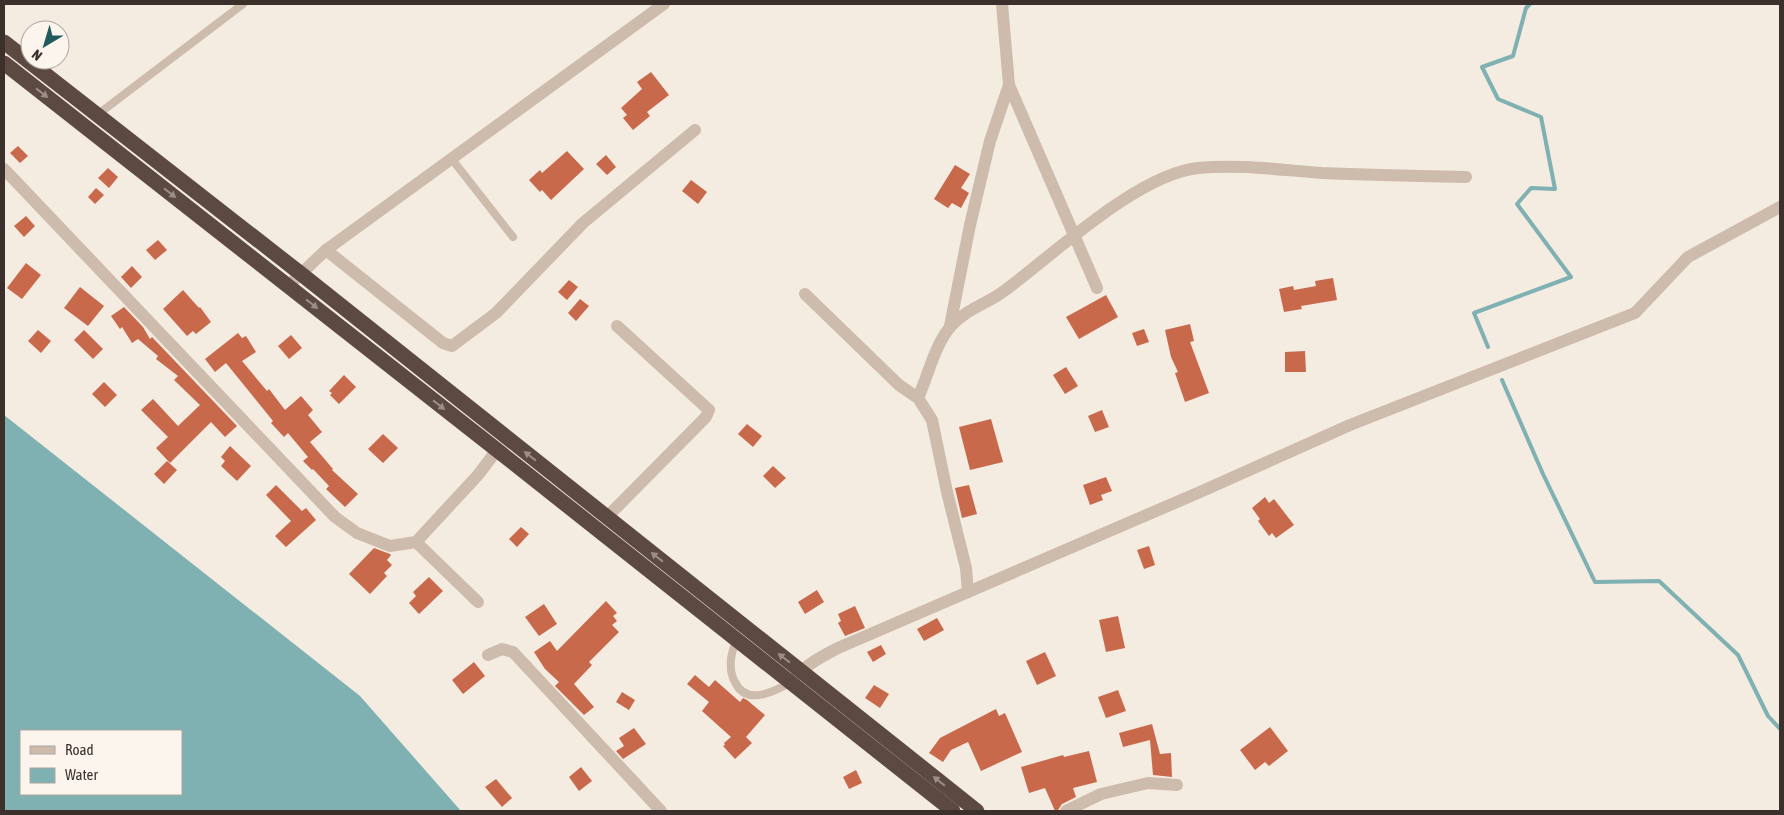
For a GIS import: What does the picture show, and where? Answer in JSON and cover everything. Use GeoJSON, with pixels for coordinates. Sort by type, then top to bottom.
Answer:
{"type":"FeatureCollection","features":[{"type":"Feature","properties":{"kind":"highway"},"geometry":{"type":"LineString","coordinates":[[4,42],[300,273],[977,811]]}},
{"type":"Feature","properties":{"kind":"highway"},"geometry":{"type":"LineString","coordinates":[[4,63],[953,811]]}},
{"type":"Feature","properties":{"kind":"street"},"geometry":{"type":"LineString","coordinates":[[288,286],[326,250],[664,4]]}},
{"type":"Feature","properties":{"kind":"street"},"geometry":{"type":"LineString","coordinates":[[1002,4],[1009,85],[1097,288]]}},
{"type":"Feature","properties":{"kind":"street"},"geometry":{"type":"LineString","coordinates":[[918,398],[927,380],[938,348],[950,326],[970,225],[990,141],[1009,85]]}},
{"type":"Feature","properties":{"kind":"street"},"geometry":{"type":"LineString","coordinates":[[326,250],[442,343],[452,346],[496,313],[583,223],[695,130]]}},
{"type":"Feature","properties":{"kind":"street"},"geometry":{"type":"LineString","coordinates":[[950,326],[970,310],[1002,292],[1125,199],[1163,177],[1196,168],[1226,167],[1324,173],[1466,178]]}},
{"type":"Feature","properties":{"kind":"street"},"geometry":{"type":"LineString","coordinates":[[4,168],[335,517],[357,533],[390,546],[416,542],[478,474],[497,450]]}},
{"type":"Feature","properties":{"kind":"street"},"geometry":{"type":"LineString","coordinates":[[790,683],[800,671],[838,648],[1200,492],[1350,424],[1635,313],[1688,256],[1780,207]]}},
{"type":"Feature","properties":{"kind":"street"},"geometry":{"type":"LineString","coordinates":[[804,294],[899,384],[918,398],[932,420],[947,492],[966,568],[968,592]]}},
{"type":"Feature","properties":{"kind":"street"},"geometry":{"type":"LineString","coordinates":[[607,517],[706,417],[709,410],[617,326]]}},
{"type":"Feature","properties":{"kind":"street"},"geometry":{"type":"LineString","coordinates":[[416,542],[478,602]]}},
{"type":"Feature","properties":{"kind":"street"},"geometry":{"type":"LineString","coordinates":[[488,656],[502,649],[512,652],[661,811]]}},
{"type":"Feature","properties":{"kind":"street"},"geometry":{"type":"LineString","coordinates":[[1066,811],[1101,794],[1148,783],[1177,785]]}},
{"type":"Feature","properties":{"kind":"lane"},"geometry":{"type":"LineString","coordinates":[[97,115],[243,4]]}},
{"type":"Feature","properties":{"kind":"lane"},"geometry":{"type":"LineString","coordinates":[[451,158],[513,238]]}},
{"type":"Feature","properties":{"kind":"lane"},"geometry":{"type":"LineString","coordinates":[[736,640],[731,660],[731,674],[737,688],[742,692],[749,696],[767,694],[790,683]]}},
{"type":"Feature","properties":{"kind":"water"},"geometry":{"type":"Polygon","coordinates":[[[4,415],[360,696],[461,811],[4,811],[4,415]]]}},
{"type":"Feature","properties":{"kind":"building"},"geometry":{"type":"Polygon","coordinates":[[[651,72],[669,95],[647,112],[650,116],[633,130],[623,118],[627,115],[621,108],[642,89],[637,82],[651,72]]]}},
{"type":"Feature","properties":{"kind":"building"},"geometry":{"type":"Polygon","coordinates":[[[18,146],[28,156],[20,163],[10,153],[18,146]]]}},
{"type":"Feature","properties":{"kind":"building"},"geometry":{"type":"Polygon","coordinates":[[[567,151],[584,169],[551,200],[529,180],[540,170],[542,173],[567,151]]]}},
{"type":"Feature","properties":{"kind":"building"},"geometry":{"type":"Polygon","coordinates":[[[606,155],[616,167],[607,175],[596,164],[606,155]]]}},
{"type":"Feature","properties":{"kind":"building"},"geometry":{"type":"Polygon","coordinates":[[[955,165],[970,174],[961,188],[969,193],[961,208],[952,203],[948,208],[934,199],[955,165]]]}},
{"type":"Feature","properties":{"kind":"building"},"geometry":{"type":"Polygon","coordinates":[[[108,168],[118,177],[109,188],[98,178],[108,168]]]}},
{"type":"Feature","properties":{"kind":"building"},"geometry":{"type":"Polygon","coordinates":[[[691,180],[707,192],[698,204],[682,191],[691,180]]]}},
{"type":"Feature","properties":{"kind":"building"},"geometry":{"type":"Polygon","coordinates":[[[96,188],[104,195],[95,204],[88,197],[96,188]]]}},
{"type":"Feature","properties":{"kind":"building"},"geometry":{"type":"Polygon","coordinates":[[[26,216],[35,226],[24,237],[14,226],[26,216]]]}},
{"type":"Feature","properties":{"kind":"building"},"geometry":{"type":"Polygon","coordinates":[[[158,240],[167,250],[155,260],[146,250],[158,240]]]}},
{"type":"Feature","properties":{"kind":"building"},"geometry":{"type":"Polygon","coordinates":[[[26,263],[41,275],[22,299],[7,288],[26,263]]]}},
{"type":"Feature","properties":{"kind":"building"},"geometry":{"type":"Polygon","coordinates":[[[132,266],[142,277],[131,288],[121,277],[132,266]]]}},
{"type":"Feature","properties":{"kind":"building"},"geometry":{"type":"Polygon","coordinates":[[[1333,278],[1337,300],[1301,306],[1302,309],[1284,312],[1279,289],[1293,286],[1294,290],[1316,286],[1315,281],[1333,278]]]}},
{"type":"Feature","properties":{"kind":"building"},"geometry":{"type":"Polygon","coordinates":[[[569,280],[578,287],[567,300],[558,292],[569,280]]]}},
{"type":"Feature","properties":{"kind":"building"},"geometry":{"type":"Polygon","coordinates":[[[80,287],[104,306],[88,326],[64,308],[80,287]]]}},
{"type":"Feature","properties":{"kind":"building"},"geometry":{"type":"Polygon","coordinates":[[[183,290],[200,307],[211,322],[196,334],[193,331],[187,336],[163,309],[183,290]]]}},
{"type":"Feature","properties":{"kind":"building"},"geometry":{"type":"Polygon","coordinates":[[[1106,295],[1118,317],[1079,339],[1066,317],[1106,295]]]}},
{"type":"Feature","properties":{"kind":"building"},"geometry":{"type":"Polygon","coordinates":[[[580,299],[589,306],[576,321],[568,313],[580,299]]]}},
{"type":"Feature","properties":{"kind":"building"},"geometry":{"type":"Polygon","coordinates":[[[124,307],[143,327],[150,339],[152,337],[237,426],[225,437],[211,422],[170,463],[156,448],[168,437],[141,410],[153,399],[178,426],[200,405],[174,380],[178,376],[156,359],[158,356],[138,339],[132,343],[122,327],[120,329],[111,316],[124,307]]]}},
{"type":"Feature","properties":{"kind":"building"},"geometry":{"type":"Polygon","coordinates":[[[1190,324],[1194,341],[1190,342],[1209,393],[1185,402],[1175,373],[1178,372],[1171,357],[1165,330],[1190,324]]]}},
{"type":"Feature","properties":{"kind":"building"},"geometry":{"type":"Polygon","coordinates":[[[1144,329],[1149,342],[1137,346],[1132,333],[1144,329]]]}},
{"type":"Feature","properties":{"kind":"building"},"geometry":{"type":"Polygon","coordinates":[[[38,330],[51,341],[41,353],[28,341],[38,330]]]}},
{"type":"Feature","properties":{"kind":"building"},"geometry":{"type":"Polygon","coordinates":[[[84,330],[103,349],[93,359],[74,340],[84,330]]]}},
{"type":"Feature","properties":{"kind":"building"},"geometry":{"type":"Polygon","coordinates":[[[238,333],[242,338],[246,336],[256,352],[242,361],[267,391],[269,389],[285,410],[301,396],[313,410],[308,415],[322,432],[310,442],[332,470],[358,494],[345,507],[326,489],[329,486],[303,461],[308,457],[288,433],[284,437],[271,423],[273,421],[226,363],[215,372],[205,359],[238,333]]]}},
{"type":"Feature","properties":{"kind":"building"},"geometry":{"type":"Polygon","coordinates":[[[291,335],[302,348],[289,359],[278,346],[291,335]]]}},
{"type":"Feature","properties":{"kind":"building"},"geometry":{"type":"Polygon","coordinates":[[[1305,351],[1306,372],[1285,372],[1285,352],[1305,351]]]}},
{"type":"Feature","properties":{"kind":"building"},"geometry":{"type":"Polygon","coordinates":[[[1066,367],[1078,386],[1065,394],[1053,375],[1066,367]]]}},
{"type":"Feature","properties":{"kind":"building"},"geometry":{"type":"Polygon","coordinates":[[[344,375],[356,387],[339,404],[330,395],[332,393],[329,391],[344,375]]]}},
{"type":"Feature","properties":{"kind":"building"},"geometry":{"type":"Polygon","coordinates":[[[104,382],[117,395],[105,407],[92,394],[104,382]]]}},
{"type":"Feature","properties":{"kind":"building"},"geometry":{"type":"Polygon","coordinates":[[[1102,410],[1109,427],[1095,432],[1088,416],[1102,410]]]}},
{"type":"Feature","properties":{"kind":"building"},"geometry":{"type":"Polygon","coordinates":[[[991,419],[1003,462],[970,470],[959,427],[991,419]]]}},
{"type":"Feature","properties":{"kind":"building"},"geometry":{"type":"Polygon","coordinates":[[[747,424],[762,436],[753,447],[738,434],[747,424]]]}},
{"type":"Feature","properties":{"kind":"building"},"geometry":{"type":"Polygon","coordinates":[[[383,434],[398,448],[383,463],[368,449],[383,434]]]}},
{"type":"Feature","properties":{"kind":"building"},"geometry":{"type":"Polygon","coordinates":[[[230,446],[251,466],[237,481],[221,466],[225,461],[221,457],[230,446]]]}},
{"type":"Feature","properties":{"kind":"building"},"geometry":{"type":"Polygon","coordinates":[[[167,461],[177,470],[164,484],[154,474],[167,461]]]}},
{"type":"Feature","properties":{"kind":"building"},"geometry":{"type":"Polygon","coordinates":[[[773,466],[786,478],[775,488],[763,476],[773,466]]]}},
{"type":"Feature","properties":{"kind":"building"},"geometry":{"type":"Polygon","coordinates":[[[1106,477],[1112,491],[1101,495],[1103,500],[1090,505],[1083,485],[1106,477]]]}},
{"type":"Feature","properties":{"kind":"building"},"geometry":{"type":"Polygon","coordinates":[[[276,485],[302,511],[306,508],[316,520],[286,547],[275,536],[291,521],[266,495],[276,485]]]}},
{"type":"Feature","properties":{"kind":"building"},"geometry":{"type":"Polygon","coordinates":[[[969,485],[977,514],[962,518],[955,488],[969,485]]]}},
{"type":"Feature","properties":{"kind":"building"},"geometry":{"type":"Polygon","coordinates":[[[1265,497],[1269,503],[1274,499],[1294,525],[1276,538],[1272,533],[1269,536],[1258,521],[1260,519],[1252,508],[1265,497]]]}},
{"type":"Feature","properties":{"kind":"building"},"geometry":{"type":"Polygon","coordinates":[[[521,527],[529,534],[517,547],[509,539],[521,527]]]}},
{"type":"Feature","properties":{"kind":"building"},"geometry":{"type":"Polygon","coordinates":[[[1149,546],[1155,565],[1144,569],[1137,550],[1149,546]]]}},
{"type":"Feature","properties":{"kind":"building"},"geometry":{"type":"Polygon","coordinates":[[[374,548],[390,554],[387,560],[392,565],[384,573],[387,576],[370,594],[349,574],[374,548]]]}},
{"type":"Feature","properties":{"kind":"building"},"geometry":{"type":"Polygon","coordinates":[[[429,577],[443,591],[419,614],[409,603],[416,596],[413,592],[429,577]]]}},
{"type":"Feature","properties":{"kind":"building"},"geometry":{"type":"Polygon","coordinates":[[[817,590],[824,602],[805,614],[798,602],[817,590]]]}},
{"type":"Feature","properties":{"kind":"building"},"geometry":{"type":"Polygon","coordinates":[[[606,601],[617,613],[613,616],[617,621],[612,625],[619,632],[589,662],[592,665],[574,684],[594,707],[584,715],[555,686],[559,682],[545,669],[534,652],[550,641],[557,651],[606,601]]]}},
{"type":"Feature","properties":{"kind":"building"},"geometry":{"type":"Polygon","coordinates":[[[544,604],[557,624],[539,636],[525,617],[544,604]]]}},
{"type":"Feature","properties":{"kind":"building"},"geometry":{"type":"Polygon","coordinates":[[[855,606],[865,628],[845,636],[838,623],[841,621],[838,614],[855,606]]]}},
{"type":"Feature","properties":{"kind":"building"},"geometry":{"type":"Polygon","coordinates":[[[1118,616],[1125,648],[1106,652],[1099,620],[1118,616]]]}},
{"type":"Feature","properties":{"kind":"building"},"geometry":{"type":"Polygon","coordinates":[[[937,618],[944,630],[924,641],[917,629],[937,618]]]}},
{"type":"Feature","properties":{"kind":"building"},"geometry":{"type":"Polygon","coordinates":[[[881,645],[886,654],[873,662],[867,652],[881,645]]]}},
{"type":"Feature","properties":{"kind":"building"},"geometry":{"type":"Polygon","coordinates":[[[1045,652],[1056,676],[1037,685],[1026,661],[1045,652]]]}},
{"type":"Feature","properties":{"kind":"building"},"geometry":{"type":"Polygon","coordinates":[[[474,662],[485,676],[463,694],[452,680],[474,662]]]}},
{"type":"Feature","properties":{"kind":"building"},"geometry":{"type":"Polygon","coordinates":[[[695,675],[709,687],[715,680],[740,702],[743,698],[747,700],[765,715],[746,737],[752,743],[735,759],[723,746],[731,737],[702,711],[709,702],[687,684],[695,675]]]}},
{"type":"Feature","properties":{"kind":"building"},"geometry":{"type":"Polygon","coordinates":[[[874,685],[889,694],[880,708],[865,698],[874,685]]]}},
{"type":"Feature","properties":{"kind":"building"},"geometry":{"type":"Polygon","coordinates":[[[1118,690],[1126,711],[1106,718],[1098,697],[1118,690]]]}},
{"type":"Feature","properties":{"kind":"building"},"geometry":{"type":"Polygon","coordinates":[[[622,692],[635,700],[629,710],[616,702],[622,692]]]}},
{"type":"Feature","properties":{"kind":"building"},"geometry":{"type":"Polygon","coordinates":[[[996,709],[999,716],[1005,713],[1022,752],[981,771],[968,742],[951,750],[943,762],[929,753],[940,738],[996,709]]]}},
{"type":"Feature","properties":{"kind":"building"},"geometry":{"type":"Polygon","coordinates":[[[1152,724],[1160,754],[1171,753],[1172,777],[1153,775],[1150,740],[1123,747],[1119,733],[1152,724]]]}},
{"type":"Feature","properties":{"kind":"building"},"geometry":{"type":"Polygon","coordinates":[[[1270,727],[1288,751],[1269,766],[1265,762],[1255,770],[1240,750],[1270,727]]]}},
{"type":"Feature","properties":{"kind":"building"},"geometry":{"type":"Polygon","coordinates":[[[634,728],[646,744],[623,759],[616,751],[624,746],[619,738],[634,728]]]}},
{"type":"Feature","properties":{"kind":"building"},"geometry":{"type":"Polygon","coordinates":[[[1089,751],[1097,782],[1073,788],[1076,797],[1062,804],[1058,810],[1055,811],[1045,788],[1029,793],[1021,767],[1063,755],[1064,757],[1089,751]]]}},
{"type":"Feature","properties":{"kind":"building"},"geometry":{"type":"Polygon","coordinates":[[[581,767],[592,781],[579,791],[569,777],[581,767]]]}},
{"type":"Feature","properties":{"kind":"building"},"geometry":{"type":"Polygon","coordinates":[[[856,770],[862,783],[849,789],[843,777],[856,770]]]}},
{"type":"Feature","properties":{"kind":"building"},"geometry":{"type":"Polygon","coordinates":[[[496,779],[512,798],[502,807],[485,787],[496,779]]]}},
{"type":"Feature","properties":{"kind":"waterway"},"geometry":{"type":"LineString","coordinates":[[1488,347],[1474,313],[1571,277],[1517,204],[1531,188],[1555,189],[1541,117],[1498,99],[1482,67],[1513,56],[1526,8],[1530,4]]}},
{"type":"Feature","properties":{"kind":"waterway"},"geometry":{"type":"LineString","coordinates":[[1502,380],[1543,474],[1595,582],[1659,581],[1738,655],[1768,716],[1780,729]]}}]}
